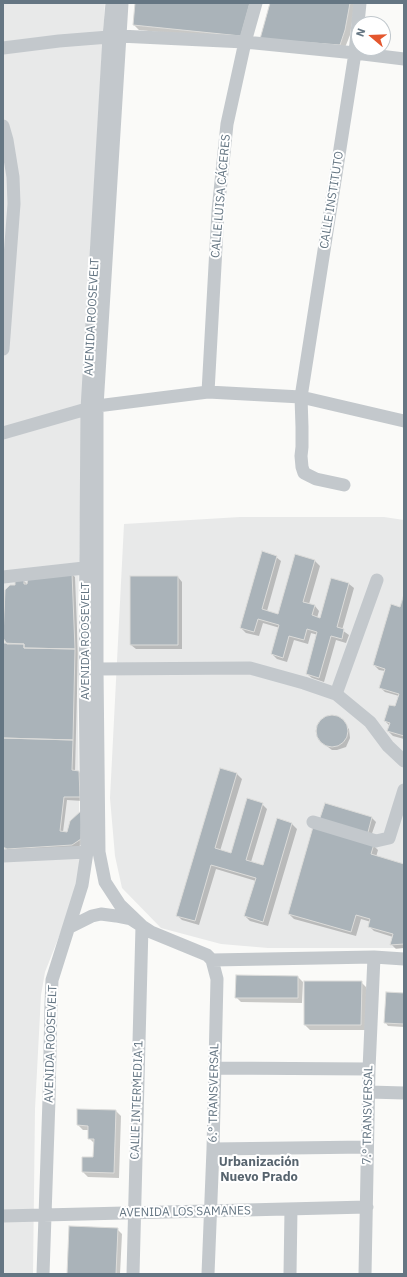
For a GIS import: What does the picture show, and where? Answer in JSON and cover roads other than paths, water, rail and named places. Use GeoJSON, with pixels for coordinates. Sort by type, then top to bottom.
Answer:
{"type":"FeatureCollection","features":[{"type":"Feature","properties":{"kind":"street","name":"CALLE LUISA CÁCERES"},"geometry":{"type":"LineString","coordinates":[[208,392],[218,211],[227,132],[246,42],[256,3]]}},
{"type":"Feature","properties":{"kind":"street","name":"CALLE INSTITUTO"},"geometry":{"type":"LineString","coordinates":[[359,16],[360,3]]}},
{"type":"Feature","properties":{"kind":"street","name":"AVENIDA ROOSEVELT"},"geometry":{"type":"LineString","coordinates":[[43,1274],[52,980],[70,927],[82,885],[87,852],[92,408],[117,7]]}},
{"type":"Feature","properties":{"kind":"street"},"geometry":{"type":"LineString","coordinates":[[3,48],[59,41],[114,37],[246,42],[351,53]]}},
{"type":"Feature","properties":{"kind":"street","name":"CALLE INSTITUTO"},"geometry":{"type":"LineString","coordinates":[[344,485],[316,479],[304,473],[301,456],[301,397],[355,56]]}},
{"type":"Feature","properties":{"kind":"street"},"geometry":{"type":"LineString","coordinates":[[380,56],[404,59]]}},
{"type":"Feature","properties":{"kind":"street"},"geometry":{"type":"LineString","coordinates":[[3,126],[13,177],[14,211],[3,349]]}},
{"type":"Feature","properties":{"kind":"street"},"geometry":{"type":"LineString","coordinates":[[3,433],[92,408],[208,392],[301,397],[403,419]]}},
{"type":"Feature","properties":{"kind":"street"},"geometry":{"type":"LineString","coordinates":[[3,577],[91,567]]}},
{"type":"Feature","properties":{"kind":"street","name":"AVENIDA ROOSEVELT"},"geometry":{"type":"LineString","coordinates":[[91,567],[97,669],[99,852],[106,882],[120,905],[142,926]]}},
{"type":"Feature","properties":{"kind":"street"},"geometry":{"type":"LineString","coordinates":[[336,694],[377,580]]}},
{"type":"Feature","properties":{"kind":"street"},"geometry":{"type":"LineString","coordinates":[[97,669],[250,668],[304,683],[336,694],[370,722],[388,746],[404,761]]}},
{"type":"Feature","properties":{"kind":"street"},"geometry":{"type":"LineString","coordinates":[[313,822],[376,841],[389,838],[404,790]]}},
{"type":"Feature","properties":{"kind":"street"},"geometry":{"type":"LineString","coordinates":[[3,856],[87,852]]}},
{"type":"Feature","properties":{"kind":"street"},"geometry":{"type":"LineString","coordinates":[[70,927],[92,916],[101,914],[131,919],[158,936],[207,955],[212,960],[374,957],[404,959]]}},
{"type":"Feature","properties":{"kind":"street","name":"CALLE INTERMEDIA 1"},"geometry":{"type":"LineString","coordinates":[[133,1274],[142,926]]}},
{"type":"Feature","properties":{"kind":"street","name":"7.° TRANSVERSAL"},"geometry":{"type":"LineString","coordinates":[[365,1274],[369,1069],[374,957]]}},
{"type":"Feature","properties":{"kind":"street","name":"6.° TRANSVERSAL"},"geometry":{"type":"LineString","coordinates":[[208,1274],[217,979],[212,960]]}},
{"type":"Feature","properties":{"kind":"street"},"geometry":{"type":"LineString","coordinates":[[214,1068],[369,1069]]}},
{"type":"Feature","properties":{"kind":"street"},"geometry":{"type":"LineString","coordinates":[[369,1092],[404,1093]]}},
{"type":"Feature","properties":{"kind":"street"},"geometry":{"type":"LineString","coordinates":[[213,1149],[367,1148]]}},
{"type":"Feature","properties":{"kind":"street","name":"AVENIDA LOS SAMANES"},"geometry":{"type":"LineString","coordinates":[[3,1216],[367,1207]]}},
{"type":"Feature","properties":{"kind":"street"},"geometry":{"type":"LineString","coordinates":[[290,1274],[291,1209]]}},
{"type":"Feature","properties":{"kind":"district","name":"Urbanización Nuevo Prado"},"geometry":{"type":"Point","coordinates":[259,1170]}}]}
